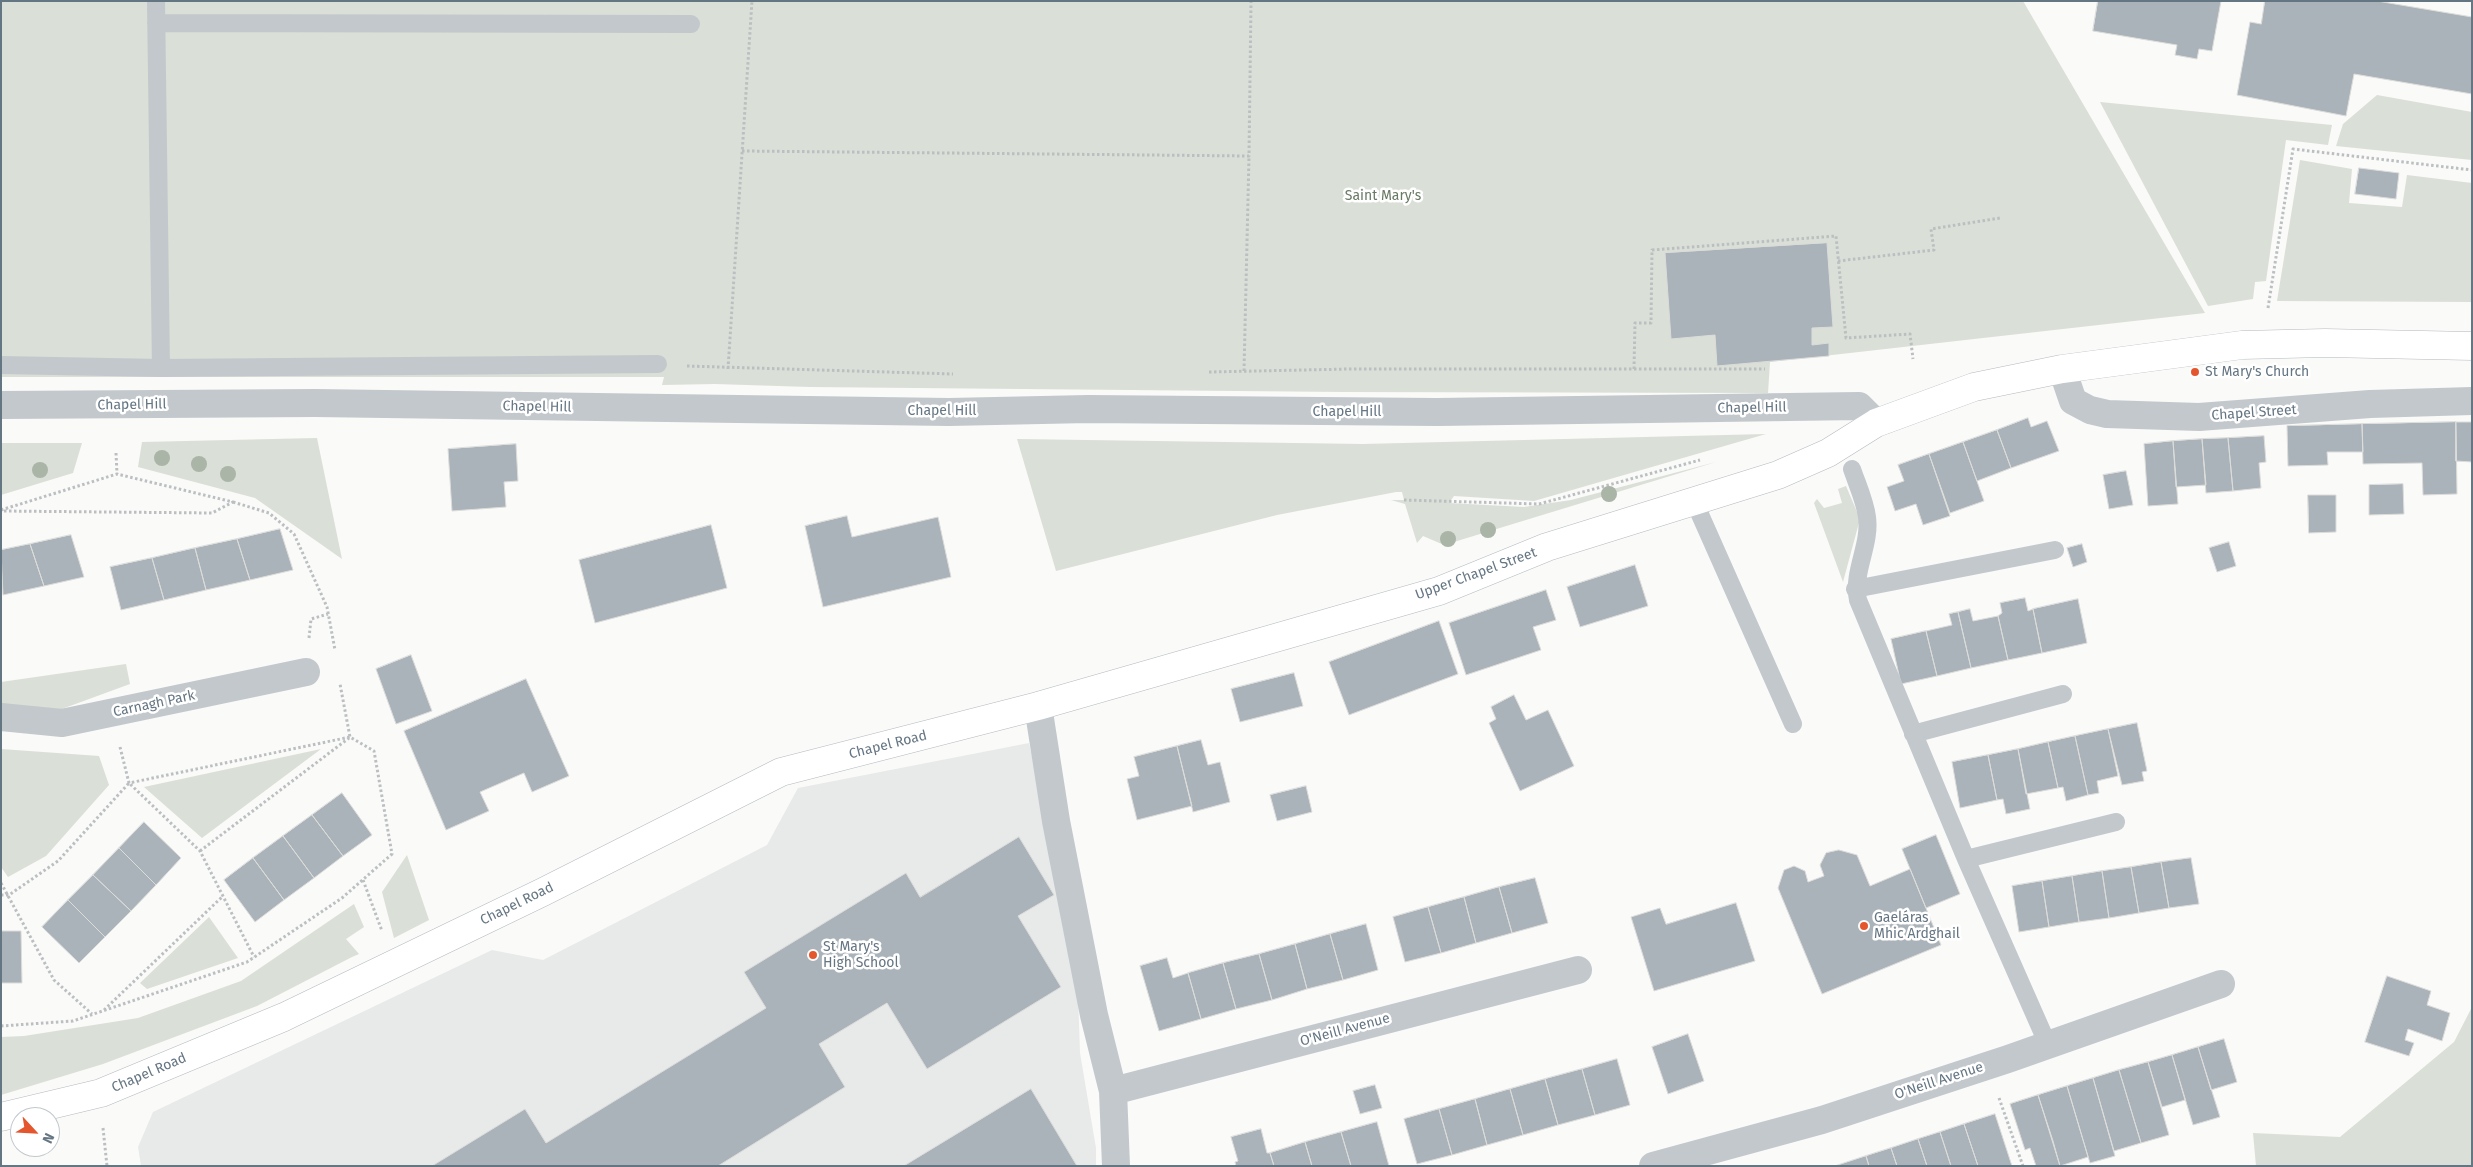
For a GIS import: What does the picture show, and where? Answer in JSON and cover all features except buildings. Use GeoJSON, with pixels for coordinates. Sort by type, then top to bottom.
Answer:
{"type":"FeatureCollection","features":[{"type":"Feature","properties":{"kind":"street"},"geometry":{"type":"LineString","coordinates":[[1876,423],[1974,387],[2062,369],[2242,345],[2325,343],[2472,346]]}},
{"type":"Feature","properties":{"kind":"street","name":"Chapel Street"},"geometry":{"type":"LineString","coordinates":[[2062,369],[2073,401],[2090,410],[2107,414],[2199,417],[2370,404],[2472,401]]}},
{"type":"Feature","properties":{"kind":"street","name":"Chapel Hill"},"geometry":{"type":"LineString","coordinates":[[1,405],[315,403],[949,412],[1088,410],[1437,412],[1859,406],[1876,423]]}},
{"type":"Feature","properties":{"kind":"street","name":"Upper Chapel Street"},"geometry":{"type":"LineString","coordinates":[[1038,706],[1439,591],[1547,547],[1778,475],[1828,453],[1876,423]]}},
{"type":"Feature","properties":{"kind":"street","name":"Carnagh Park"},"geometry":{"type":"LineString","coordinates":[[1,717],[62,723],[306,672]]}},
{"type":"Feature","properties":{"kind":"street"},"geometry":{"type":"LineString","coordinates":[[1038,706],[1056,821],[1094,1015],[1113,1091],[1116,1166]]}},
{"type":"Feature","properties":{"kind":"street","name":"Chapel Road"},"geometry":{"type":"LineString","coordinates":[[1,1117],[101,1093],[284,1017],[544,892],[781,772],[1038,706]]}},
{"type":"Feature","properties":{"kind":"street","name":"O'Neill Avenue"},"geometry":{"type":"LineString","coordinates":[[1113,1091],[1578,970]]}},
{"type":"Feature","properties":{"kind":"street","name":"O'Neill Avenue"},"geometry":{"type":"LineString","coordinates":[[1653,1166],[1822,1120],[2221,984]]}},
{"type":"Feature","properties":{"kind":"lane"},"geometry":{"type":"LineString","coordinates":[[156,1],[161,368]]}},
{"type":"Feature","properties":{"kind":"lane"},"geometry":{"type":"LineString","coordinates":[[156,23],[691,24]]}},
{"type":"Feature","properties":{"kind":"lane"},"geometry":{"type":"LineString","coordinates":[[1,365],[161,368],[658,364]]}},
{"type":"Feature","properties":{"kind":"lane"},"geometry":{"type":"LineString","coordinates":[[1852,469],[1867,518],[1864,550],[1855,589],[1861,609],[1966,859],[2048,1044]]}},
{"type":"Feature","properties":{"kind":"lane"},"geometry":{"type":"LineString","coordinates":[[1694,501],[1792,724]]}},
{"type":"Feature","properties":{"kind":"lane"},"geometry":{"type":"LineString","coordinates":[[1855,589],[2055,550]]}},
{"type":"Feature","properties":{"kind":"lane"},"geometry":{"type":"LineString","coordinates":[[1913,734],[2063,694]]}},
{"type":"Feature","properties":{"kind":"lane"},"geometry":{"type":"LineString","coordinates":[[1966,859],[2116,822]]}},
{"type":"Feature","properties":{"kind":"path"},"geometry":{"type":"LineString","coordinates":[[728,369],[752,1]]}},
{"type":"Feature","properties":{"kind":"path"},"geometry":{"type":"LineString","coordinates":[[1244,371],[1251,1]]}},
{"type":"Feature","properties":{"kind":"path"},"geometry":{"type":"LineString","coordinates":[[2268,315],[2293,148],[2472,170]]}},
{"type":"Feature","properties":{"kind":"path"},"geometry":{"type":"LineString","coordinates":[[742,151],[1249,156]]}},
{"type":"Feature","properties":{"kind":"path"},"geometry":{"type":"LineString","coordinates":[[1838,261],[1934,250],[1931,229],[2000,218]]}},
{"type":"Feature","properties":{"kind":"path"},"geometry":{"type":"LineString","coordinates":[[1634,369],[1635,323],[1651,323],[1652,250],[1836,236],[1846,338],[1910,334],[1913,359]]}},
{"type":"Feature","properties":{"kind":"path"},"geometry":{"type":"LineString","coordinates":[[658,364],[728,369],[956,374]]}},
{"type":"Feature","properties":{"kind":"path"},"geometry":{"type":"LineString","coordinates":[[1207,372],[1349,369],[1770,370]]}},
{"type":"Feature","properties":{"kind":"path"},"geometry":{"type":"LineString","coordinates":[[116,453],[116,474]]}},
{"type":"Feature","properties":{"kind":"path"},"geometry":{"type":"LineString","coordinates":[[1404,500],[1539,504],[1706,458]]}},
{"type":"Feature","properties":{"kind":"path"},"geometry":{"type":"LineString","coordinates":[[1,510],[116,474],[233,502],[269,513],[294,534],[327,607],[335,652]]}},
{"type":"Feature","properties":{"kind":"path"},"geometry":{"type":"LineString","coordinates":[[1,510],[212,513],[233,502]]}},
{"type":"Feature","properties":{"kind":"path"},"geometry":{"type":"LineString","coordinates":[[340,680],[350,738]]}},
{"type":"Feature","properties":{"kind":"path"},"geometry":{"type":"LineString","coordinates":[[200,851],[350,738]]}},
{"type":"Feature","properties":{"kind":"path"},"geometry":{"type":"LineString","coordinates":[[1,895],[9,895],[58,861],[129,783],[350,738],[374,751],[392,854],[342,898],[254,958],[73,1021],[1,1026]]}},
{"type":"Feature","properties":{"kind":"path"},"geometry":{"type":"LineString","coordinates":[[129,783],[200,851],[254,958]]}},
{"type":"Feature","properties":{"kind":"path"},"geometry":{"type":"LineString","coordinates":[[363,880],[381,928]]}},
{"type":"Feature","properties":{"kind":"path"},"geometry":{"type":"LineString","coordinates":[[1,882],[54,980],[92,1014]]}},
{"type":"Feature","properties":{"kind":"path"},"geometry":{"type":"LineString","coordinates":[[103,1010],[223,896]]}},
{"type":"Feature","properties":{"kind":"path"},"geometry":{"type":"LineString","coordinates":[[1987,1065],[2023,1166]]}},
{"type":"Feature","properties":{"kind":"shaded area","name":"St Mary's High School"},"geometry":{"type":"Polygon","coordinates":[[[1029,743],[1077,964],[1080,1053],[1096,1148],[1096,1166],[141,1166],[138,1147],[153,1112],[492,950],[543,960],[767,845],[798,788],[1029,743]]]}},
{"type":"Feature","properties":{"kind":"green space","name":"Saint Mary's"},"geometry":{"type":"Polygon","coordinates":[[[1,1],[2023,1],[2205,313],[1770,362],[1768,393],[1344,392],[810,387],[715,384],[662,385],[664,377],[1,377],[1,1]]]}},
{"type":"Feature","properties":{"kind":"green space"},"geometry":{"type":"Polygon","coordinates":[[[2377,95],[2472,112],[2472,160],[2336,146],[2343,124],[2377,95]]]}},
{"type":"Feature","properties":{"kind":"green space"},"geometry":{"type":"Polygon","coordinates":[[[2100,102],[2332,125],[2328,145],[2286,140],[2266,281],[2255,282],[2253,299],[2208,306],[2100,102]]]}},
{"type":"Feature","properties":{"kind":"green space"},"geometry":{"type":"Polygon","coordinates":[[[2300,160],[2352,169],[2349,203],[2402,207],[2407,175],[2472,183],[2472,302],[2277,301],[2300,160]]]}},
{"type":"Feature","properties":{"kind":"green space"},"geometry":{"type":"Polygon","coordinates":[[[1766,434],[1534,501],[1454,496],[1449,503],[1524,507],[1571,500],[1716,462],[1444,545],[1423,536],[1417,543],[1405,504],[1391,500],[1404,500],[1402,492],[1396,492],[1277,515],[1056,571],[1017,439],[1363,444],[1766,434]]]}},
{"type":"Feature","properties":{"kind":"green space"},"geometry":{"type":"Polygon","coordinates":[[[317,438],[342,559],[255,498],[138,467],[142,442],[317,438]]]}},
{"type":"Feature","properties":{"kind":"green space"},"geometry":{"type":"Polygon","coordinates":[[[1,443],[82,443],[73,473],[1,495],[1,443]]]}},
{"type":"Feature","properties":{"kind":"green space"},"geometry":{"type":"Polygon","coordinates":[[[1846,486],[1860,519],[1843,582],[1814,503],[1817,499],[1824,508],[1842,503],[1838,489],[1846,486]]]}},
{"type":"Feature","properties":{"kind":"green space"},"geometry":{"type":"Polygon","coordinates":[[[126,664],[130,684],[59,710],[1,704],[1,682],[126,664]]]}},
{"type":"Feature","properties":{"kind":"green space"},"geometry":{"type":"Polygon","coordinates":[[[1,749],[99,756],[109,785],[46,856],[8,877],[1,867],[1,749]]]}},
{"type":"Feature","properties":{"kind":"green space"},"geometry":{"type":"Polygon","coordinates":[[[321,749],[202,838],[144,787],[321,749]]]}},
{"type":"Feature","properties":{"kind":"green space"},"geometry":{"type":"Polygon","coordinates":[[[407,855],[429,920],[394,938],[382,892],[407,855]]]}},
{"type":"Feature","properties":{"kind":"green space"},"geometry":{"type":"Polygon","coordinates":[[[354,904],[364,927],[346,939],[359,954],[257,1006],[103,1064],[1,1095],[1,1037],[24,1036],[138,1018],[241,981],[354,904]]]}},
{"type":"Feature","properties":{"kind":"green space"},"geometry":{"type":"Polygon","coordinates":[[[209,917],[238,958],[147,989],[140,983],[209,917]]]}},
{"type":"Feature","properties":{"kind":"green space"},"geometry":{"type":"Polygon","coordinates":[[[2472,1007],[2472,1166],[2256,1166],[2253,1133],[2340,1137],[2454,1042],[2472,1007]]]}},
{"type":"Feature","properties":{"kind":"place","name":"St Mary's Church"},"geometry":{"type":"Point","coordinates":[2195,372]}},
{"type":"Feature","properties":{"kind":"place","name":"Gaeláras Mhic Ardghail"},"geometry":{"type":"Point","coordinates":[1864,926]}},
{"type":"Feature","properties":{"kind":"place","name":"St Mary's High School"},"geometry":{"type":"Point","coordinates":[813,955]}}]}
